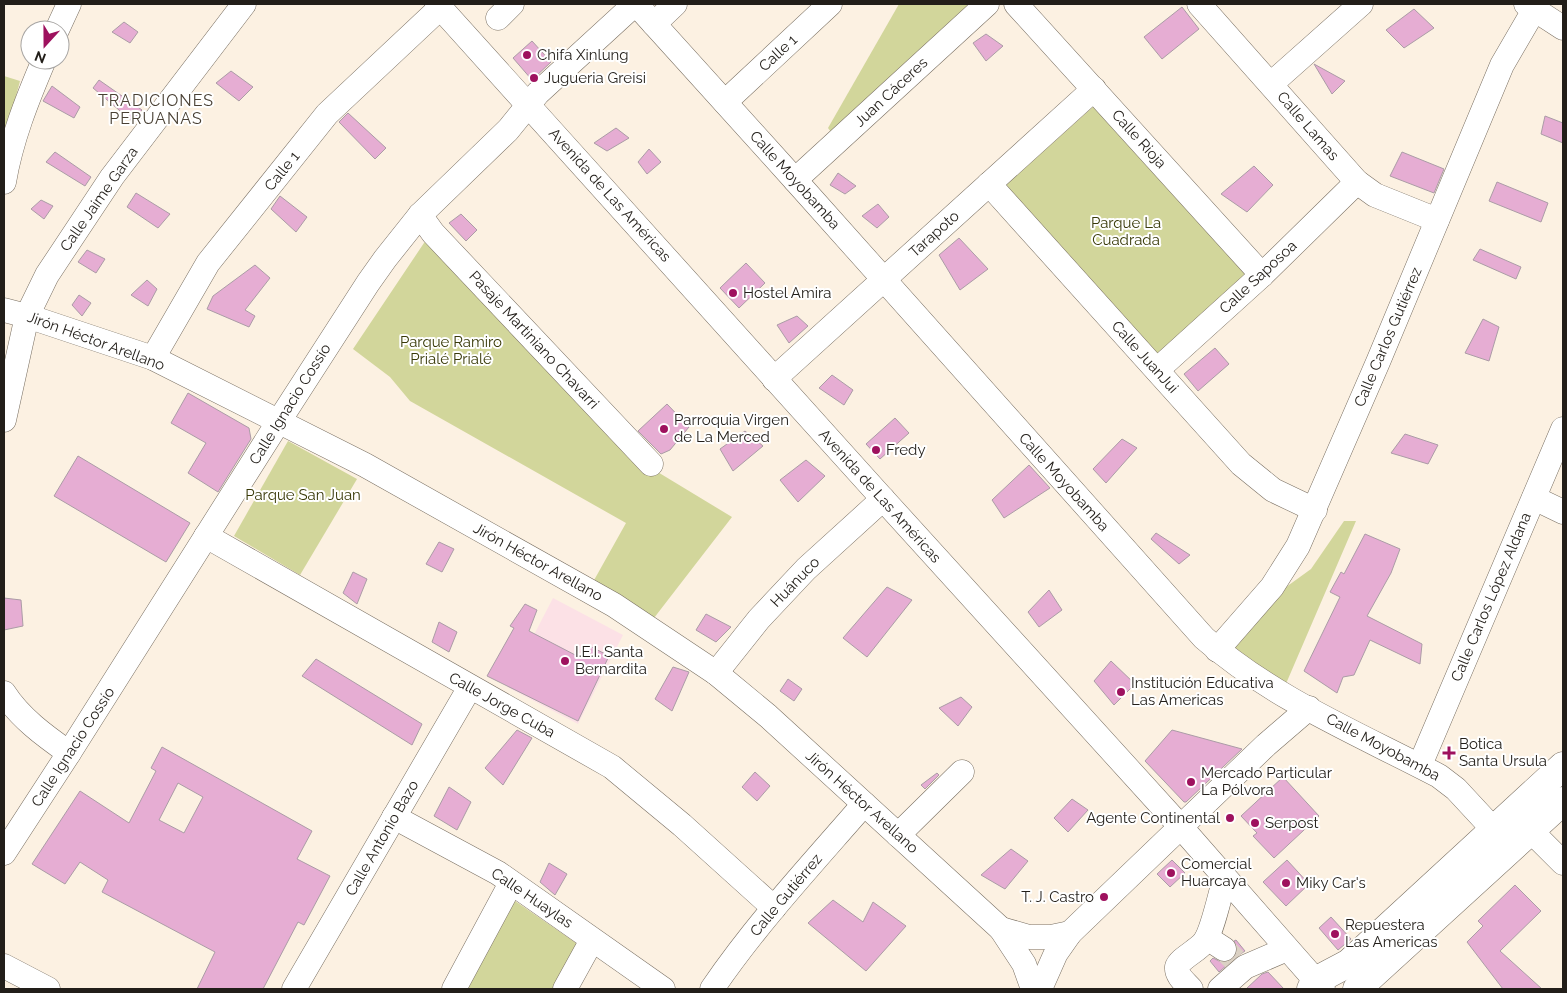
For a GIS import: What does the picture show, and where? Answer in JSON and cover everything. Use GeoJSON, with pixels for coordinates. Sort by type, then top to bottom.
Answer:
{"type":"FeatureCollection","features":[{"type":"Feature","properties":{"kind":"main road"},"geometry":{"type":"LineString","coordinates":[[1316,987],[1349,964],[1563,766]]}},
{"type":"Feature","properties":{"kind":"main road"},"geometry":{"type":"LineString","coordinates":[[1358,989],[1563,801]]}},
{"type":"Feature","properties":{"kind":"street"},"geometry":{"type":"LineString","coordinates":[[62,20],[69,4]]}},
{"type":"Feature","properties":{"kind":"street","name":"Calle Jaime Garza"},"geometry":{"type":"LineString","coordinates":[[6,405],[27,316],[47,275],[112,177],[244,4]]}},
{"type":"Feature","properties":{"kind":"street","name":"Calle Moyobamba"},"geometry":{"type":"LineString","coordinates":[[635,4],[795,180],[1191,625],[1218,650],[1248,673],[1309,708],[1420,765],[1448,782],[1494,830]]}},
{"type":"Feature","properties":{"kind":"street","name":"Calle Ignacio Cossío"},"geometry":{"type":"LineString","coordinates":[[4,853],[70,753],[368,283],[420,215],[508,130],[538,93],[635,4]]}},
{"type":"Feature","properties":{"kind":"street"},"geometry":{"type":"LineString","coordinates":[[654,24],[675,4]]}},
{"type":"Feature","properties":{"kind":"street","name":"Calle 1"},"geometry":{"type":"LineString","coordinates":[[725,102],[830,4]]}},
{"type":"Feature","properties":{"kind":"street","name":"Juan Cáceres"},"geometry":{"type":"LineString","coordinates":[[795,180],[987,4]]}},
{"type":"Feature","properties":{"kind":"street","name":"Calle Rioja"},"geometry":{"type":"LineString","coordinates":[[1016,4],[1262,275]]}},
{"type":"Feature","properties":{"kind":"street","name":"Calle Lamas"},"geometry":{"type":"LineString","coordinates":[[1199,4],[1358,182],[1375,195],[1437,220]]}},
{"type":"Feature","properties":{"kind":"street","name":"Avenida de Las Américas"},"geometry":{"type":"LineString","coordinates":[[438,6],[1180,826],[1287,949],[1316,987]]}},
{"type":"Feature","properties":{"kind":"street","name":"Calle 1"},"geometry":{"type":"LineString","coordinates":[[153,358],[208,263],[327,114],[438,6]]}},
{"type":"Feature","properties":{"kind":"street"},"geometry":{"type":"LineString","coordinates":[[1271,84],[1353,6]]}},
{"type":"Feature","properties":{"kind":"street"},"geometry":{"type":"LineString","coordinates":[[1530,7],[1563,28]]}},
{"type":"Feature","properties":{"kind":"street","name":"Calle Carlos Gutiérrez"},"geometry":{"type":"LineString","coordinates":[[1218,650],[1277,581],[1298,546],[1315,510],[1502,65],[1530,7]]}},
{"type":"Feature","properties":{"kind":"street"},"geometry":{"type":"LineString","coordinates":[[4,182],[9,154],[30,92],[40,70]]}},
{"type":"Feature","properties":{"kind":"street","name":"Tarapoto"},"geometry":{"type":"LineString","coordinates":[[774,379],[1094,89]]}},
{"type":"Feature","properties":{"kind":"street","name":"Calle Saposoa"},"geometry":{"type":"LineString","coordinates":[[1157,370],[1262,275],[1358,182]]}},
{"type":"Feature","properties":{"kind":"street","name":"Calle JuanJui"},"geometry":{"type":"LineString","coordinates":[[989,184],[1241,464],[1273,490],[1315,510]]}},
{"type":"Feature","properties":{"kind":"street","name":"Pasaje Martiniano Chavarri"},"geometry":{"type":"LineString","coordinates":[[420,215],[434,233],[650,464]]}},
{"type":"Feature","properties":{"kind":"street","name":"Jirón Héctor Arellano"},"geometry":{"type":"LineString","coordinates":[[4,310],[153,358],[279,421],[365,465],[614,605],[716,672],[768,716],[1001,929],[1024,964],[1033,989]]}},
{"type":"Feature","properties":{"kind":"street","name":"Calle Carlos López Aldana"},"geometry":{"type":"LineString","coordinates":[[1420,765],[1563,429]]}},
{"type":"Feature","properties":{"kind":"street"},"geometry":{"type":"LineString","coordinates":[[1534,498],[1563,512]]}},
{"type":"Feature","properties":{"kind":"street","name":"Huánuco"},"geometry":{"type":"LineString","coordinates":[[716,672],[759,620],[806,569],[883,499]]}},
{"type":"Feature","properties":{"kind":"street","name":"Calle Jorge Cuba"},"geometry":{"type":"LineString","coordinates":[[206,536],[612,767],[682,825],[774,908]]}},
{"type":"Feature","properties":{"kind":"street","name":"Calle Antonio Bazo"},"geometry":{"type":"LineString","coordinates":[[294,989],[470,687]]}},
{"type":"Feature","properties":{"kind":"street"},"geometry":{"type":"LineString","coordinates":[[4,693],[10,703],[38,730],[70,753]]}},
{"type":"Feature","properties":{"kind":"street"},"geometry":{"type":"LineString","coordinates":[[1040,989],[1056,953],[1070,933],[1266,745],[1309,708]]}},
{"type":"Feature","properties":{"kind":"street"},"geometry":{"type":"LineString","coordinates":[[898,835],[962,772]]}},
{"type":"Feature","properties":{"kind":"street","name":"Calle Gutiérrez"},"geometry":{"type":"LineString","coordinates":[[712,989],[774,908],[864,804]]}},
{"type":"Feature","properties":{"kind":"street","name":"Calle Huaylas"},"geometry":{"type":"LineString","coordinates":[[394,817],[498,873],[663,989]]}},
{"type":"Feature","properties":{"kind":"street"},"geometry":{"type":"LineString","coordinates":[[1494,830],[1531,831],[1563,862]]}},
{"type":"Feature","properties":{"kind":"street"},"geometry":{"type":"LineString","coordinates":[[1225,878],[1226,987]]}},
{"type":"Feature","properties":{"kind":"street"},"geometry":{"type":"LineString","coordinates":[[454,989],[511,883]]}},
{"type":"Feature","properties":{"kind":"street","name":"Jirón Héctor Arellano"},"geometry":{"type":"LineString","coordinates":[[1001,929],[1029,937],[1051,937],[1070,933]]}},
{"type":"Feature","properties":{"kind":"street"},"geometry":{"type":"LineString","coordinates":[[565,989],[592,940]]}},
{"type":"Feature","properties":{"kind":"street"},"geometry":{"type":"LineString","coordinates":[[1191,989],[1176,970],[1178,963],[1200,947],[1227,953],[1287,949]]}},
{"type":"Feature","properties":{"kind":"street"},"geometry":{"type":"LineString","coordinates":[[4,966],[48,989]]}},
{"type":"Feature","properties":{"kind":"shaded area","name":"I.E.I. Santa Bernardita"},"geometry":{"type":"Polygon","coordinates":[[[553,598],[623,635],[578,724],[507,687],[553,598]]]}},
{"type":"Feature","properties":{"kind":"green space"},"geometry":{"type":"Polygon","coordinates":[[[899,4],[975,4],[834,136],[828,128],[899,4]]]}},
{"type":"Feature","properties":{"kind":"green space"},"geometry":{"type":"Polygon","coordinates":[[[4,76],[20,81],[5,138],[4,138],[4,76]]]}},
{"type":"Feature","properties":{"kind":"green space","name":"Parque La Cuadrada"},"geometry":{"type":"Polygon","coordinates":[[[1095,105],[1248,276],[1157,357],[1003,187],[1095,105]]]}},
{"type":"Feature","properties":{"kind":"green space","name":"Parque Ramiro Prialé Prialé"},"geometry":{"type":"Polygon","coordinates":[[[430,234],[653,476],[656,471],[732,517],[654,618],[593,582],[626,523],[410,401],[390,377],[353,349],[430,234]]]}},
{"type":"Feature","properties":{"kind":"green space","name":"Parque San Juan"},"geometry":{"type":"Polygon","coordinates":[[[288,441],[357,479],[300,575],[234,536],[288,441]]]}},
{"type":"Feature","properties":{"kind":"green space"},"geometry":{"type":"Polygon","coordinates":[[[1344,521],[1356,521],[1285,686],[1225,647],[1282,590],[1311,569],[1344,521]]]}},
{"type":"Feature","properties":{"kind":"green space"},"geometry":{"type":"Polygon","coordinates":[[[515,901],[579,945],[556,989],[467,989],[515,901]]]}},
{"type":"Feature","properties":{"kind":"building"},"geometry":{"type":"Polygon","coordinates":[[[1182,7],[1199,29],[1162,59],[1144,37],[1182,7]]]}},
{"type":"Feature","properties":{"kind":"building"},"geometry":{"type":"Polygon","coordinates":[[[1414,9],[1434,28],[1404,48],[1386,30],[1414,9]]]}},
{"type":"Feature","properties":{"kind":"building"},"geometry":{"type":"Polygon","coordinates":[[[124,22],[138,32],[130,43],[112,32],[124,22]]]}},
{"type":"Feature","properties":{"kind":"building"},"geometry":{"type":"Polygon","coordinates":[[[986,34],[1003,46],[986,61],[973,43],[986,34]]]}},
{"type":"Feature","properties":{"kind":"building"},"geometry":{"type":"Polygon","coordinates":[[[532,41],[551,62],[532,80],[513,58],[532,41]]]}},
{"type":"Feature","properties":{"kind":"building"},"geometry":{"type":"Polygon","coordinates":[[[1314,64],[1345,81],[1332,94],[1314,64]]]}},
{"type":"Feature","properties":{"kind":"building"},"geometry":{"type":"Polygon","coordinates":[[[231,71],[253,87],[239,101],[216,83],[231,71]]]}},
{"type":"Feature","properties":{"kind":"building"},"geometry":{"type":"Polygon","coordinates":[[[99,80],[142,110],[132,121],[93,88],[99,80]]]}},
{"type":"Feature","properties":{"kind":"building"},"geometry":{"type":"Polygon","coordinates":[[[52,86],[80,107],[74,118],[43,101],[52,86]]]}},
{"type":"Feature","properties":{"kind":"building"},"geometry":{"type":"Polygon","coordinates":[[[348,113],[386,148],[375,159],[339,122],[348,113]]]}},
{"type":"Feature","properties":{"kind":"building"},"geometry":{"type":"Polygon","coordinates":[[[1545,116],[1563,123],[1563,143],[1541,134],[1545,116]]]}},
{"type":"Feature","properties":{"kind":"building"},"geometry":{"type":"Polygon","coordinates":[[[616,128],[629,138],[607,151],[594,143],[616,128]]]}},
{"type":"Feature","properties":{"kind":"building"},"geometry":{"type":"Polygon","coordinates":[[[649,149],[661,162],[647,174],[638,162],[649,149]]]}},
{"type":"Feature","properties":{"kind":"building"},"geometry":{"type":"Polygon","coordinates":[[[55,152],[91,177],[85,186],[46,162],[55,152]]]}},
{"type":"Feature","properties":{"kind":"building"},"geometry":{"type":"Polygon","coordinates":[[[1402,152],[1444,169],[1434,193],[1390,176],[1402,152]]]}},
{"type":"Feature","properties":{"kind":"building"},"geometry":{"type":"Polygon","coordinates":[[[1254,166],[1273,185],[1247,212],[1221,194],[1254,166]]]}},
{"type":"Feature","properties":{"kind":"building"},"geometry":{"type":"Polygon","coordinates":[[[838,173],[856,186],[845,194],[830,185],[838,173]]]}},
{"type":"Feature","properties":{"kind":"building"},"geometry":{"type":"Polygon","coordinates":[[[1497,182],[1548,203],[1541,222],[1489,201],[1497,182]]]}},
{"type":"Feature","properties":{"kind":"building"},"geometry":{"type":"Polygon","coordinates":[[[136,193],[170,214],[158,228],[127,207],[136,193]]]}},
{"type":"Feature","properties":{"kind":"building"},"geometry":{"type":"Polygon","coordinates":[[[280,196],[307,217],[296,232],[271,209],[280,196]]]}},
{"type":"Feature","properties":{"kind":"building"},"geometry":{"type":"Polygon","coordinates":[[[41,200],[53,206],[44,219],[31,209],[41,200]]]}},
{"type":"Feature","properties":{"kind":"building"},"geometry":{"type":"Polygon","coordinates":[[[878,204],[889,217],[877,228],[862,216],[878,204]]]}},
{"type":"Feature","properties":{"kind":"building"},"geometry":{"type":"Polygon","coordinates":[[[461,214],[477,230],[466,241],[449,223],[461,214]]]}},
{"type":"Feature","properties":{"kind":"building"},"geometry":{"type":"Polygon","coordinates":[[[959,238],[988,269],[960,290],[939,255],[959,238]]]}},
{"type":"Feature","properties":{"kind":"building"},"geometry":{"type":"Polygon","coordinates":[[[1480,249],[1521,267],[1516,279],[1473,260],[1480,249]]]}},
{"type":"Feature","properties":{"kind":"building"},"geometry":{"type":"Polygon","coordinates":[[[87,250],[105,259],[96,273],[78,262],[87,250]]]}},
{"type":"Feature","properties":{"kind":"building"},"geometry":{"type":"Polygon","coordinates":[[[746,263],[765,283],[739,308],[720,288],[746,263]]]}},
{"type":"Feature","properties":{"kind":"building"},"geometry":{"type":"Polygon","coordinates":[[[255,265],[270,278],[245,310],[255,316],[249,327],[207,309],[213,296],[255,265]]]}},
{"type":"Feature","properties":{"kind":"building"},"geometry":{"type":"Polygon","coordinates":[[[147,280],[157,289],[148,306],[131,295],[147,280]]]}},
{"type":"Feature","properties":{"kind":"building"},"geometry":{"type":"Polygon","coordinates":[[[79,295],[91,303],[82,316],[72,305],[79,295]]]}},
{"type":"Feature","properties":{"kind":"building"},"geometry":{"type":"Polygon","coordinates":[[[797,316],[808,326],[789,343],[777,325],[797,316]]]}},
{"type":"Feature","properties":{"kind":"building"},"geometry":{"type":"Polygon","coordinates":[[[1483,319],[1499,327],[1489,361],[1465,353],[1483,319]]]}},
{"type":"Feature","properties":{"kind":"building"},"geometry":{"type":"Polygon","coordinates":[[[1215,348],[1229,364],[1198,391],[1184,374],[1215,348]]]}},
{"type":"Feature","properties":{"kind":"building"},"geometry":{"type":"Polygon","coordinates":[[[832,375],[853,390],[844,405],[819,388],[832,375]]]}},
{"type":"Feature","properties":{"kind":"building"},"geometry":{"type":"Polygon","coordinates":[[[188,393],[249,428],[251,439],[218,492],[188,473],[206,443],[171,423],[188,393]]]}},
{"type":"Feature","properties":{"kind":"building","name":"Parroquia Virgen de La Merced"},"geometry":{"type":"Polygon","coordinates":[[[667,404],[689,427],[670,450],[661,454],[638,431],[667,404]]]}},
{"type":"Feature","properties":{"kind":"building"},"geometry":{"type":"Polygon","coordinates":[[[895,418],[909,433],[880,459],[866,444],[895,418]]]}},
{"type":"Feature","properties":{"kind":"building"},"geometry":{"type":"Polygon","coordinates":[[[745,431],[763,446],[733,471],[720,449],[745,431]]]}},
{"type":"Feature","properties":{"kind":"building"},"geometry":{"type":"Polygon","coordinates":[[[1405,434],[1438,445],[1428,464],[1391,453],[1405,434]]]}},
{"type":"Feature","properties":{"kind":"building"},"geometry":{"type":"Polygon","coordinates":[[[1122,439],[1137,448],[1106,483],[1093,469],[1122,439]]]}},
{"type":"Feature","properties":{"kind":"building"},"geometry":{"type":"Polygon","coordinates":[[[78,456],[190,523],[166,562],[54,496],[78,456]]]}},
{"type":"Feature","properties":{"kind":"building"},"geometry":{"type":"Polygon","coordinates":[[[806,460],[825,476],[798,502],[780,480],[806,460]]]}},
{"type":"Feature","properties":{"kind":"building"},"geometry":{"type":"Polygon","coordinates":[[[1029,465],[1050,488],[1004,518],[992,500],[1029,465]]]}},
{"type":"Feature","properties":{"kind":"building"},"geometry":{"type":"Polygon","coordinates":[[[1156,533],[1190,555],[1179,564],[1151,539],[1156,533]]]}},
{"type":"Feature","properties":{"kind":"building"},"geometry":{"type":"Polygon","coordinates":[[[1365,534],[1400,549],[1391,573],[1367,616],[1422,644],[1420,664],[1370,640],[1354,675],[1343,677],[1337,693],[1304,671],[1340,597],[1330,592],[1341,572],[1344,574],[1365,534]]]}},
{"type":"Feature","properties":{"kind":"building"},"geometry":{"type":"Polygon","coordinates":[[[439,542],[454,549],[442,572],[426,564],[439,542]]]}},
{"type":"Feature","properties":{"kind":"building"},"geometry":{"type":"Polygon","coordinates":[[[353,572],[367,579],[357,604],[343,593],[353,572]]]}},
{"type":"Feature","properties":{"kind":"building"},"geometry":{"type":"Polygon","coordinates":[[[887,587],[912,600],[867,657],[843,638],[887,587]]]}},
{"type":"Feature","properties":{"kind":"building"},"geometry":{"type":"Polygon","coordinates":[[[1049,590],[1062,610],[1039,627],[1028,612],[1049,590]]]}},
{"type":"Feature","properties":{"kind":"building"},"geometry":{"type":"Polygon","coordinates":[[[4,598],[21,600],[23,626],[4,630],[4,598]]]}},
{"type":"Feature","properties":{"kind":"building","name":"I.E.I. Santa Bernardita"},"geometry":{"type":"Polygon","coordinates":[[[525,604],[537,610],[529,631],[581,658],[588,645],[609,656],[578,721],[487,676],[514,628],[510,626],[525,604]]]}},
{"type":"Feature","properties":{"kind":"building"},"geometry":{"type":"Polygon","coordinates":[[[706,614],[731,627],[716,642],[696,630],[706,614]]]}},
{"type":"Feature","properties":{"kind":"building"},"geometry":{"type":"Polygon","coordinates":[[[439,622],[457,632],[449,652],[432,642],[439,622]]]}},
{"type":"Feature","properties":{"kind":"building"},"geometry":{"type":"Polygon","coordinates":[[[316,659],[422,724],[412,745],[302,676],[316,659]]]}},
{"type":"Feature","properties":{"kind":"building"},"geometry":{"type":"Polygon","coordinates":[[[1111,661],[1135,684],[1114,705],[1094,681],[1111,661]]]}},
{"type":"Feature","properties":{"kind":"building"},"geometry":{"type":"Polygon","coordinates":[[[673,667],[689,672],[672,711],[655,699],[673,667]]]}},
{"type":"Feature","properties":{"kind":"building"},"geometry":{"type":"Polygon","coordinates":[[[788,679],[802,689],[794,701],[780,691],[788,679]]]}},
{"type":"Feature","properties":{"kind":"building"},"geometry":{"type":"Polygon","coordinates":[[[961,697],[972,707],[958,726],[939,708],[961,697]]]}},
{"type":"Feature","properties":{"kind":"building"},"geometry":{"type":"Polygon","coordinates":[[[517,730],[532,738],[503,785],[485,768],[517,730]]]}},
{"type":"Feature","properties":{"kind":"building","name":"Mercado Particular La Pólvora"},"geometry":{"type":"Polygon","coordinates":[[[1172,730],[1242,749],[1186,802],[1145,761],[1172,730]]]}},
{"type":"Feature","properties":{"kind":"building"},"geometry":{"type":"Polygon","coordinates":[[[162,747],[312,831],[297,859],[330,876],[304,925],[298,922],[263,989],[197,989],[215,952],[102,892],[108,880],[80,862],[65,884],[32,864],[80,791],[129,823],[156,771],[151,768],[162,747]],[[178,783],[159,820],[184,833],[203,797],[178,783]]]}},
{"type":"Feature","properties":{"kind":"building"},"geometry":{"type":"Polygon","coordinates":[[[755,772],[770,786],[757,801],[742,787],[755,772]]]}},
{"type":"Feature","properties":{"kind":"building"},"geometry":{"type":"Polygon","coordinates":[[[937,773],[939,775],[925,789],[921,785],[937,773]]]}},
{"type":"Feature","properties":{"kind":"building"},"geometry":{"type":"Polygon","coordinates":[[[1283,777],[1319,816],[1274,858],[1253,836],[1257,833],[1241,816],[1283,777]]]}},
{"type":"Feature","properties":{"kind":"building"},"geometry":{"type":"Polygon","coordinates":[[[449,787],[471,802],[457,830],[434,816],[449,787]]]}},
{"type":"Feature","properties":{"kind":"building"},"geometry":{"type":"Polygon","coordinates":[[[1072,799],[1088,810],[1068,832],[1054,818],[1072,799]]]}},
{"type":"Feature","properties":{"kind":"building"},"geometry":{"type":"Polygon","coordinates":[[[1011,849],[1028,861],[1005,889],[981,875],[1011,849]]]}},
{"type":"Feature","properties":{"kind":"building","name":"Comercial Huarcaya"},"geometry":{"type":"Polygon","coordinates":[[[1172,860],[1185,873],[1170,887],[1157,874],[1172,860]]]}},
{"type":"Feature","properties":{"kind":"building","name":"Miky Car's"},"geometry":{"type":"Polygon","coordinates":[[[1287,860],[1309,884],[1286,906],[1263,882],[1287,860]]]}},
{"type":"Feature","properties":{"kind":"building"},"geometry":{"type":"Polygon","coordinates":[[[549,863],[567,874],[555,895],[540,882],[549,863]]]}},
{"type":"Feature","properties":{"kind":"building"},"geometry":{"type":"Polygon","coordinates":[[[1515,885],[1541,911],[1500,951],[1542,989],[1503,989],[1467,942],[1483,926],[1478,921],[1515,885]]]}},
{"type":"Feature","properties":{"kind":"building"},"geometry":{"type":"Polygon","coordinates":[[[833,900],[863,922],[873,902],[906,926],[866,971],[808,923],[833,900]]]}},
{"type":"Feature","properties":{"kind":"building","name":"Repuestera Las Americas"},"geometry":{"type":"Polygon","coordinates":[[[1331,917],[1351,939],[1338,950],[1319,928],[1331,917]]]}},
{"type":"Feature","properties":{"kind":"building"},"geometry":{"type":"Polygon","coordinates":[[[1236,940],[1245,951],[1219,972],[1210,961],[1213,958],[1223,963],[1231,961],[1238,950],[1234,941],[1236,940]]]}},
{"type":"Feature","properties":{"kind":"building"},"geometry":{"type":"Polygon","coordinates":[[[1268,972],[1284,989],[1246,989],[1262,974],[1268,972]]]}},
{"type":"Feature","properties":{"kind":"tunnel"},"geometry":{"type":"LineString","coordinates":[[1224,949],[1235,960]]}},
{"type":"Feature","properties":{"kind":"place","name":"Chifa Xinlung"},"geometry":{"type":"Point","coordinates":[527,55]}},
{"type":"Feature","properties":{"kind":"place","name":"Jugueria Greisi"},"geometry":{"type":"Point","coordinates":[534,78]}},
{"type":"Feature","properties":{"kind":"place","name":"Hostel Amira"},"geometry":{"type":"Point","coordinates":[733,293]}},
{"type":"Feature","properties":{"kind":"place","name":"Parroquia Virgen de La Merced"},"geometry":{"type":"Point","coordinates":[664,429]}},
{"type":"Feature","properties":{"kind":"place","name":"Fredy"},"geometry":{"type":"Point","coordinates":[876,450]}},
{"type":"Feature","properties":{"kind":"place","name":"I.E.I. Santa Bernardita"},"geometry":{"type":"Point","coordinates":[565,661]}},
{"type":"Feature","properties":{"kind":"place","name":"Institución Educativa Las Americas"},"geometry":{"type":"Point","coordinates":[1121,692]}},
{"type":"Feature","properties":{"kind":"place","name":"Botica Santa Ursula"},"geometry":{"type":"Point","coordinates":[1449,753]}},
{"type":"Feature","properties":{"kind":"place","name":"Mercado Particular La Pólvora"},"geometry":{"type":"Point","coordinates":[1191,782]}},
{"type":"Feature","properties":{"kind":"place","name":"Agente Continental"},"geometry":{"type":"Point","coordinates":[1230,818]}},
{"type":"Feature","properties":{"kind":"place","name":"Serpost"},"geometry":{"type":"Point","coordinates":[1255,823]}},
{"type":"Feature","properties":{"kind":"place","name":"Comercial Huarcaya"},"geometry":{"type":"Point","coordinates":[1171,873]}},
{"type":"Feature","properties":{"kind":"place","name":"Miky Car's"},"geometry":{"type":"Point","coordinates":[1286,883]}},
{"type":"Feature","properties":{"kind":"place","name":"T. J. Castro"},"geometry":{"type":"Point","coordinates":[1104,897]}},
{"type":"Feature","properties":{"kind":"place","name":"Repuestera Las Americas"},"geometry":{"type":"Point","coordinates":[1335,934]}},
{"type":"Feature","properties":{"kind":"district","name":"TRADICIONES PERUANAS"},"geometry":{"type":"Point","coordinates":[156,109]}}]}
